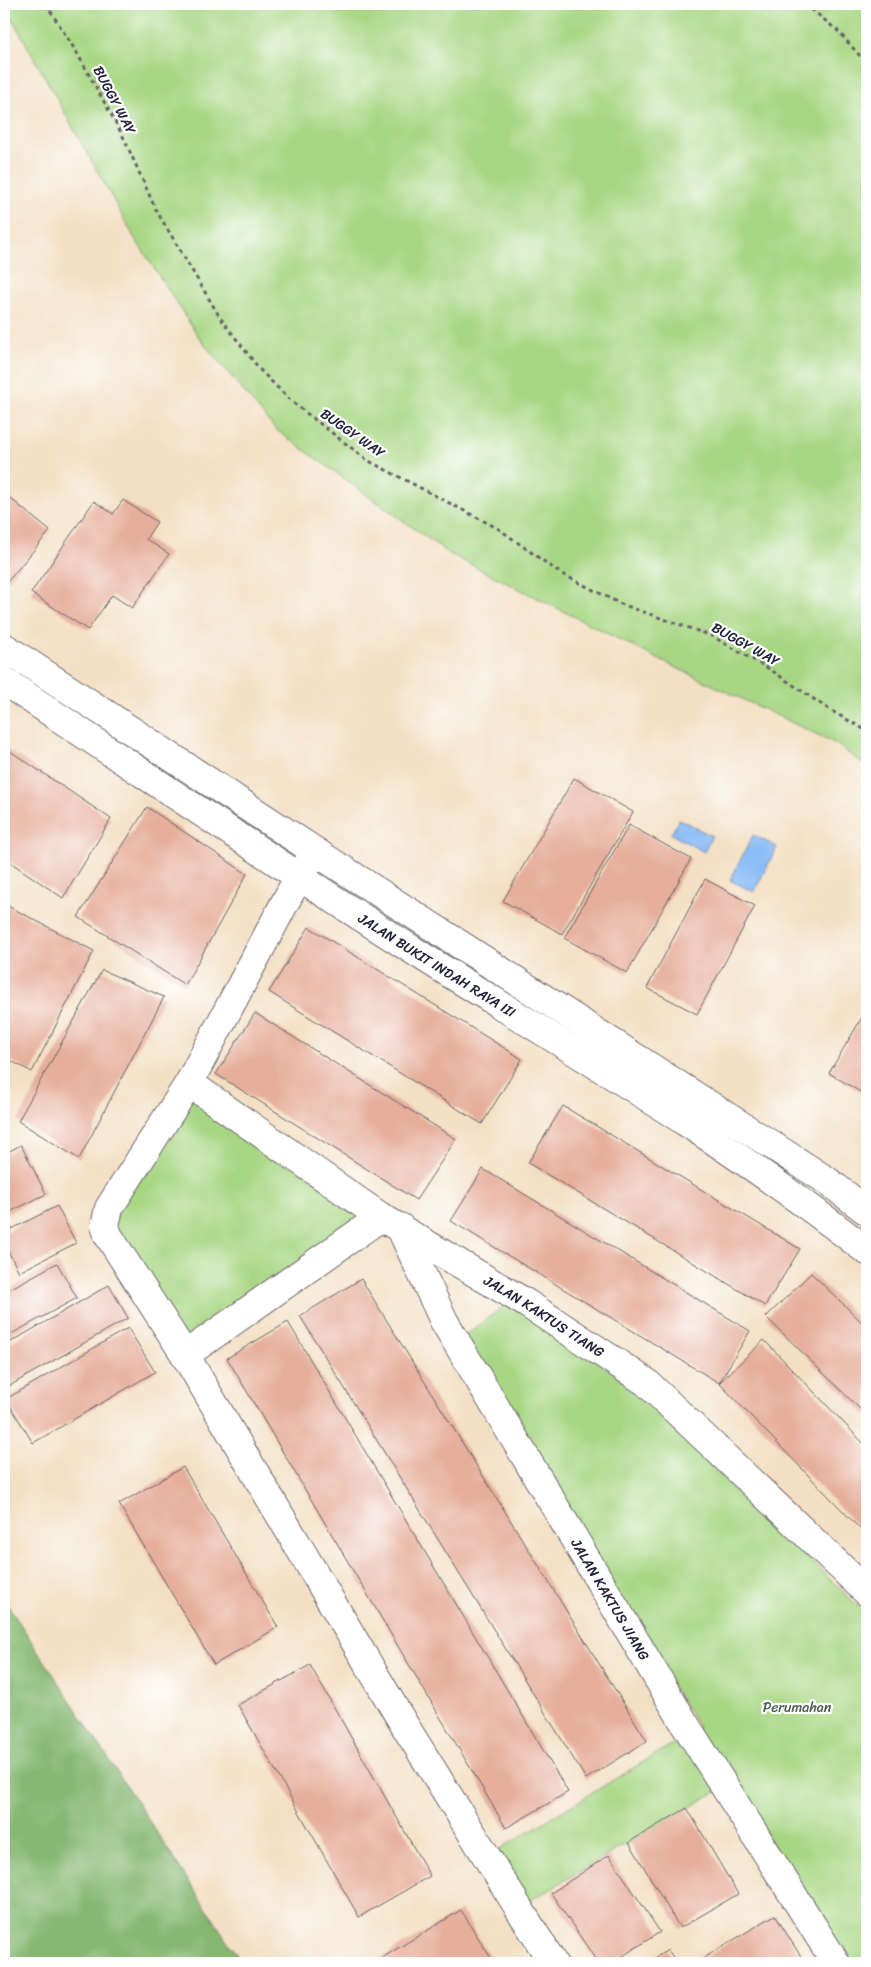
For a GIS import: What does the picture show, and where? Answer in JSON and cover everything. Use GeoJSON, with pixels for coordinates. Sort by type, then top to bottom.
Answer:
{"type":"FeatureCollection","features":[{"type":"Feature","properties":{"kind":"street"},"geometry":{"type":"LineString","coordinates":[[4,647],[316,852],[826,1180],[867,1211]]}},
{"type":"Feature","properties":{"kind":"street","name":"JALAN BUKIT INDAH RAYA III"},"geometry":{"type":"LineString","coordinates":[[4,681],[298,878],[667,1110],[808,1205],[867,1251]]}},
{"type":"Feature","properties":{"kind":"street"},"geometry":{"type":"LineString","coordinates":[[316,852],[298,878],[189,1083],[109,1208],[106,1226],[108,1235],[185,1354],[405,1726],[553,1963]]}},
{"type":"Feature","properties":{"kind":"street","name":"JALAN KAKTUS TIANG"},"geometry":{"type":"LineString","coordinates":[[189,1083],[391,1222],[526,1304],[646,1382],[867,1592]]}},
{"type":"Feature","properties":{"kind":"street"},"geometry":{"type":"LineString","coordinates":[[808,1205],[826,1180]]}},
{"type":"Feature","properties":{"kind":"street"},"geometry":{"type":"LineString","coordinates":[[185,1354],[391,1222]]}},
{"type":"Feature","properties":{"kind":"street","name":"JALAN KAKTUS JIANG"},"geometry":{"type":"LineString","coordinates":[[391,1222],[444,1321],[685,1724],[836,1963]]}},
{"type":"Feature","properties":{"kind":"path","name":"BUGGY WAY"},"geometry":{"type":"LineString","coordinates":[[46,4],[77,53],[122,134],[156,210],[221,319],[261,371],[292,402],[367,460],[499,529],[560,573],[621,604],[712,636],[771,670],[830,710],[867,730]]}},
{"type":"Feature","properties":{"kind":"path"},"geometry":{"type":"LineString","coordinates":[[805,4],[838,30],[867,64]]}},
{"type":"Feature","properties":{"kind":"green space"},"geometry":{"type":"Polygon","coordinates":[[[4,4],[867,4],[867,767],[835,743],[662,661],[450,554],[275,429],[200,339],[134,237],[4,4]]]}},
{"type":"Feature","properties":{"kind":"green space"},"geometry":{"type":"Polygon","coordinates":[[[183,1075],[378,1218],[187,1350],[102,1212],[183,1075]]]}},
{"type":"Feature","properties":{"kind":"green space","name":"Perumahan"},"geometry":{"type":"Polygon","coordinates":[[[508,1303],[612,1371],[858,1606],[867,1601],[867,1963],[847,1963],[733,1782],[522,1905],[490,1855],[699,1728],[456,1342],[508,1303]]]}},
{"type":"Feature","properties":{"kind":"green space"},"geometry":{"type":"Polygon","coordinates":[[[4,1599],[242,1963],[4,1963],[4,1599]]]}},
{"type":"Feature","properties":{"kind":"water"},"geometry":{"type":"Polygon","coordinates":[[[679,819],[712,836],[704,852],[671,834],[679,819]]]}},
{"type":"Feature","properties":{"kind":"water"},"geometry":{"type":"Polygon","coordinates":[[[753,835],[777,847],[754,892],[730,880],[753,835]]]}},
{"type":"Feature","properties":{"kind":"building"},"geometry":{"type":"Polygon","coordinates":[[[4,493],[50,531],[8,581],[4,578],[4,493]]]}},
{"type":"Feature","properties":{"kind":"building"},"geometry":{"type":"Polygon","coordinates":[[[123,500],[157,522],[146,539],[169,554],[132,608],[112,595],[88,630],[31,593],[94,501],[113,514],[123,500]]]}},
{"type":"Feature","properties":{"kind":"building"},"geometry":{"type":"Polygon","coordinates":[[[4,747],[111,819],[63,898],[4,858],[4,747]]]}},
{"type":"Feature","properties":{"kind":"building"},"geometry":{"type":"Polygon","coordinates":[[[574,778],[633,812],[562,934],[503,901],[574,778]]]}},
{"type":"Feature","properties":{"kind":"building"},"geometry":{"type":"Polygon","coordinates":[[[147,807],[247,874],[185,985],[78,917],[147,807]]]}},
{"type":"Feature","properties":{"kind":"building"},"geometry":{"type":"Polygon","coordinates":[[[629,825],[691,859],[627,973],[564,938],[629,825]]]}},
{"type":"Feature","properties":{"kind":"building"},"geometry":{"type":"Polygon","coordinates":[[[705,879],[755,906],[697,1014],[647,988],[705,879]]]}},
{"type":"Feature","properties":{"kind":"building"},"geometry":{"type":"Polygon","coordinates":[[[4,904],[94,951],[32,1072],[4,1057],[4,904]]]}},
{"type":"Feature","properties":{"kind":"building"},"geometry":{"type":"Polygon","coordinates":[[[309,927],[522,1059],[482,1124],[269,992],[309,927]]]}},
{"type":"Feature","properties":{"kind":"building"},"geometry":{"type":"Polygon","coordinates":[[[102,970],[164,997],[79,1159],[18,1121],[102,970]]]}},
{"type":"Feature","properties":{"kind":"building"},"geometry":{"type":"Polygon","coordinates":[[[867,1009],[867,1096],[829,1073],[867,1009]]]}},
{"type":"Feature","properties":{"kind":"building"},"geometry":{"type":"Polygon","coordinates":[[[255,1013],[456,1139],[416,1200],[216,1074],[255,1013]]]}},
{"type":"Feature","properties":{"kind":"building"},"geometry":{"type":"Polygon","coordinates":[[[563,1106],[800,1249],[765,1306],[528,1163],[563,1106]]]}},
{"type":"Feature","properties":{"kind":"building"},"geometry":{"type":"Polygon","coordinates":[[[21,1145],[46,1194],[4,1215],[4,1154],[21,1145]]]}},
{"type":"Feature","properties":{"kind":"building"},"geometry":{"type":"Polygon","coordinates":[[[483,1169],[750,1331],[719,1383],[451,1221],[483,1169]]]}},
{"type":"Feature","properties":{"kind":"building"},"geometry":{"type":"Polygon","coordinates":[[[57,1206],[76,1243],[19,1272],[4,1243],[4,1233],[57,1206]]]}},
{"type":"Feature","properties":{"kind":"building"},"geometry":{"type":"Polygon","coordinates":[[[57,1263],[77,1298],[4,1338],[4,1292],[57,1263]]]}},
{"type":"Feature","properties":{"kind":"building"},"geometry":{"type":"Polygon","coordinates":[[[811,1273],[867,1327],[867,1416],[766,1317],[811,1273]]]}},
{"type":"Feature","properties":{"kind":"building"},"geometry":{"type":"Polygon","coordinates":[[[361,1279],[647,1741],[586,1779],[300,1316],[361,1279]]]}},
{"type":"Feature","properties":{"kind":"building"},"geometry":{"type":"Polygon","coordinates":[[[109,1285],[128,1318],[4,1389],[4,1346],[109,1285]]]}},
{"type":"Feature","properties":{"kind":"building"},"geometry":{"type":"Polygon","coordinates":[[[288,1322],[568,1792],[506,1828],[227,1358],[288,1322]]]}},
{"type":"Feature","properties":{"kind":"building"},"geometry":{"type":"Polygon","coordinates":[[[128,1328],[155,1372],[33,1443],[6,1399],[128,1328]]]}},
{"type":"Feature","properties":{"kind":"building"},"geometry":{"type":"Polygon","coordinates":[[[764,1340],[867,1447],[867,1536],[719,1383],[764,1340]]]}},
{"type":"Feature","properties":{"kind":"building"},"geometry":{"type":"Polygon","coordinates":[[[183,1467],[278,1627],[214,1665],[119,1504],[183,1467]]]}},
{"type":"Feature","properties":{"kind":"building"},"geometry":{"type":"Polygon","coordinates":[[[310,1665],[430,1876],[359,1917],[238,1705],[310,1665]]]}},
{"type":"Feature","properties":{"kind":"building"},"geometry":{"type":"Polygon","coordinates":[[[687,1808],[738,1894],[680,1928],[629,1842],[687,1808]]]}},
{"type":"Feature","properties":{"kind":"building"},"geometry":{"type":"Polygon","coordinates":[[[609,1855],[660,1932],[612,1963],[598,1963],[551,1893],[609,1855]]]}},
{"type":"Feature","properties":{"kind":"building"},"geometry":{"type":"Polygon","coordinates":[[[461,1910],[494,1963],[382,1963],[380,1959],[461,1910]]]}},
{"type":"Feature","properties":{"kind":"building"},"geometry":{"type":"Polygon","coordinates":[[[775,1915],[805,1963],[704,1963],[702,1959],[775,1915]]]}},
{"type":"Feature","properties":{"kind":"building"},"geometry":{"type":"Polygon","coordinates":[[[668,1950],[677,1963],[646,1963],[668,1950]]]}}]}
